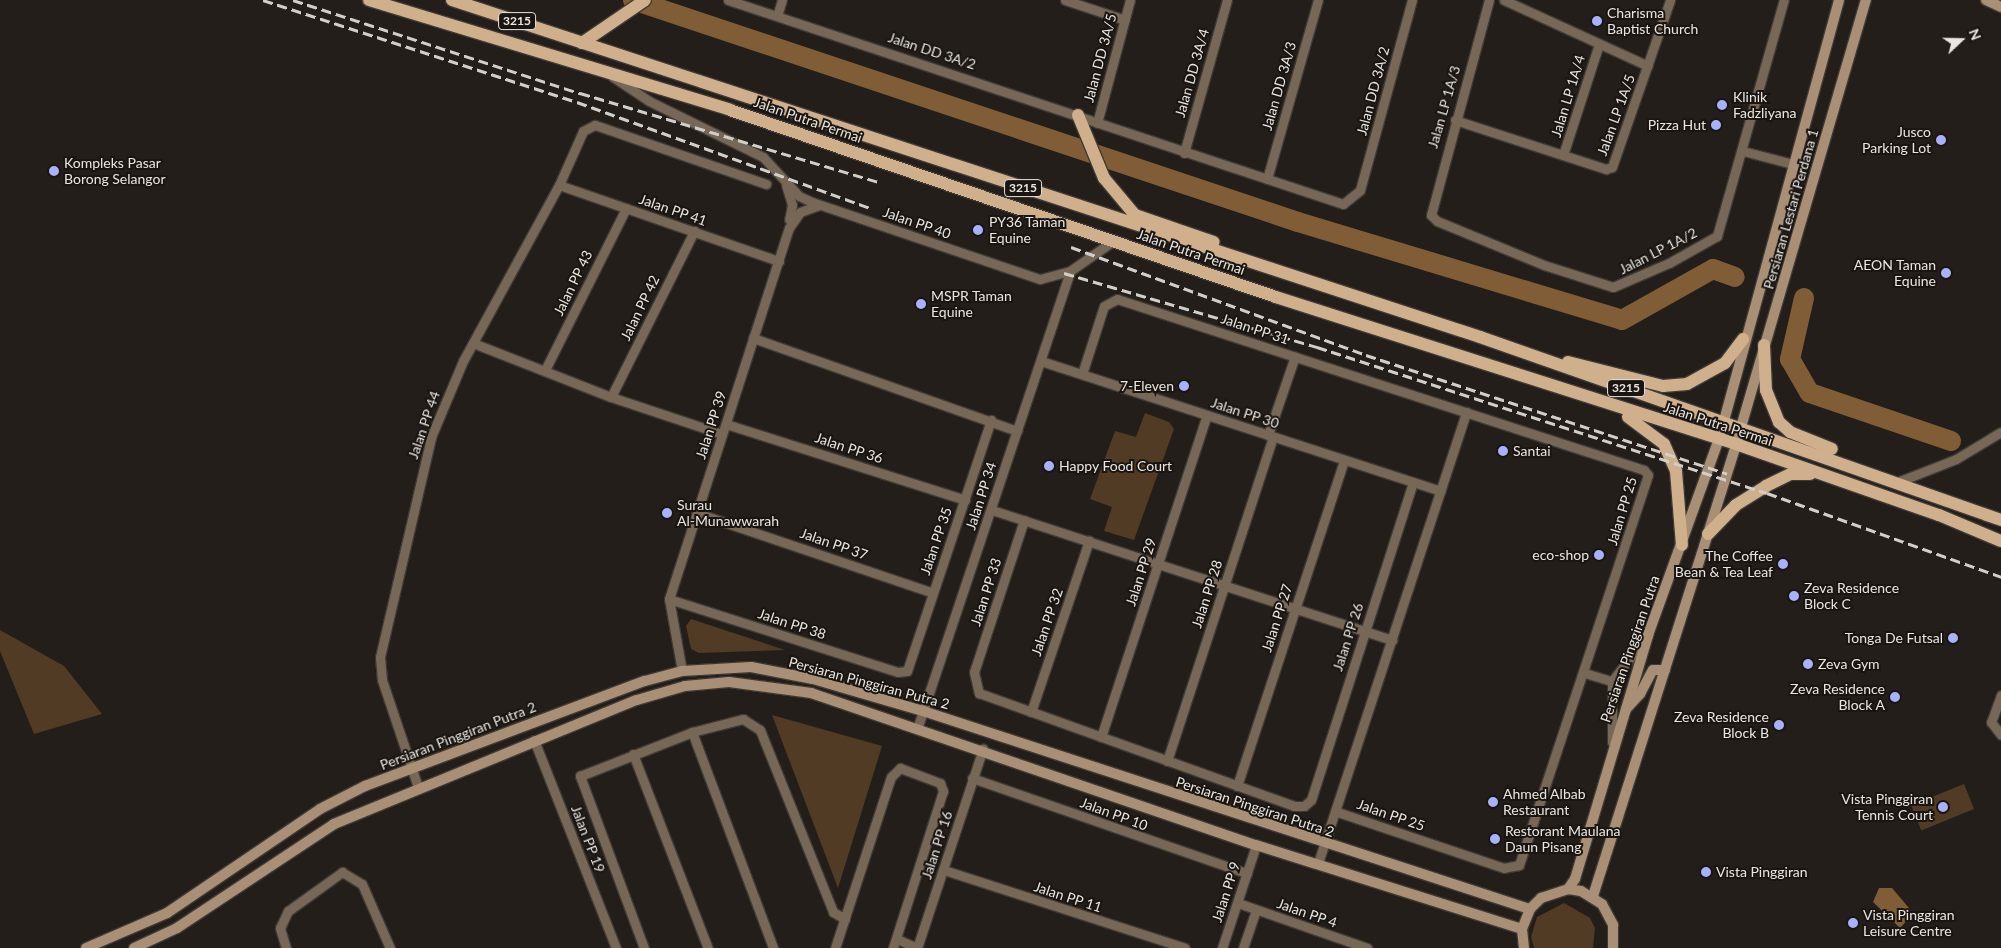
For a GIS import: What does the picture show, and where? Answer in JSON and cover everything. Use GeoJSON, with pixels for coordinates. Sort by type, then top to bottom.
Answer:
{"type":"FeatureCollection","features":[{"type":"Feature","properties":{"kind":"main road","name":"Jalan Putra Permai"},"geometry":{"type":"LineString","coordinates":[[369,0],[600,69],[1609,406],[1736,444],[2001,542]]}},
{"type":"Feature","properties":{"kind":"main road","name":"Jalan Putra Permai"},"geometry":{"type":"LineString","coordinates":[[452,0],[1724,419],[1900,481],[2001,520]]}},
{"type":"Feature","properties":{"kind":"main road"},"geometry":{"type":"LineString","coordinates":[[582,42],[645,0]]}},
{"type":"Feature","properties":{"kind":"main road"},"geometry":{"type":"LineString","coordinates":[[1078,115],[1104,178],[1135,215],[1244,252],[1296,278]]}},
{"type":"Feature","properties":{"kind":"main road"},"geometry":{"type":"LineString","coordinates":[[1529,354],[1663,386],[1687,384],[1709,374],[1743,339]]}},
{"type":"Feature","properties":{"kind":"main road"},"geometry":{"type":"LineString","coordinates":[[1764,345],[1766,390],[1779,422],[1790,432],[1853,458],[1868,470]]}},
{"type":"Feature","properties":{"kind":"main road"},"geometry":{"type":"LineString","coordinates":[[1609,406],[1651,430],[1664,444],[1680,486],[1682,545]]}},
{"type":"Feature","properties":{"kind":"main road"},"geometry":{"type":"LineString","coordinates":[[1708,534],[1736,506],[1766,486],[1791,474],[1820,474]]}},
{"type":"Feature","properties":{"kind":"street","name":"Jalan DD 3A/2"},"geometry":{"type":"LineString","coordinates":[[728,0],[1078,115],[1118,132],[1343,204],[1360,190],[1412,0]]}},
{"type":"Feature","properties":{"kind":"street"},"geometry":{"type":"LineString","coordinates":[[777,16],[782,0]]}},
{"type":"Feature","properties":{"kind":"street"},"geometry":{"type":"LineString","coordinates":[[1065,0],[1125,20]]}},
{"type":"Feature","properties":{"kind":"street","name":"Jalan DD 3A/5"},"geometry":{"type":"LineString","coordinates":[[1097,123],[1130,0]]}},
{"type":"Feature","properties":{"kind":"street","name":"Jalan DD 3A/4"},"geometry":{"type":"LineString","coordinates":[[1184,153],[1227,0]]}},
{"type":"Feature","properties":{"kind":"street","name":"Jalan DD 3A/3"},"geometry":{"type":"LineString","coordinates":[[1267,180],[1318,0]]}},
{"type":"Feature","properties":{"kind":"street","name":"Jalan LP 1A/3"},"geometry":{"type":"LineString","coordinates":[[1437,221],[1431,215],[1432,204],[1489,0]]}},
{"type":"Feature","properties":{"kind":"street"},"geometry":{"type":"LineString","coordinates":[[1504,0],[1648,66]]}},
{"type":"Feature","properties":{"kind":"street","name":"Jalan LP 1A/5"},"geometry":{"type":"LineString","coordinates":[[1455,120],[1606,169],[1612,167],[1670,0]]}},
{"type":"Feature","properties":{"kind":"street","name":"Jalan LP 1A/2"},"geometry":{"type":"LineString","coordinates":[[1437,221],[1544,265],[1616,287],[1717,236],[1784,0]]}},
{"type":"Feature","properties":{"kind":"street","name":"Persiaran Lestari Perdana 1"},"geometry":{"type":"LineString","coordinates":[[1724,419],[1743,339],[1839,0]]}},
{"type":"Feature","properties":{"kind":"street","name":"Persiaran Lestari Perdana 1"},"geometry":{"type":"LineString","coordinates":[[1742,426],[1764,345],[1866,0]]}},
{"type":"Feature","properties":{"kind":"street"},"geometry":{"type":"LineString","coordinates":[[1986,0],[2001,7]]}},
{"type":"Feature","properties":{"kind":"street","name":"Jalan LP 1A/4"},"geometry":{"type":"LineString","coordinates":[[1564,156],[1599,44]]}},
{"type":"Feature","properties":{"kind":"street","name":"Jalan PP 40"},"geometry":{"type":"LineString","coordinates":[[600,69],[648,101],[744,146],[778,170],[799,196],[819,205],[1040,279],[1070,271],[1113,241]]}},
{"type":"Feature","properties":{"kind":"street","name":"Jalan PP 44"},"geometry":{"type":"LineString","coordinates":[[418,787],[382,680],[381,649],[431,436],[473,343],[559,185],[588,126],[766,184]]}},
{"type":"Feature","properties":{"kind":"street"},"geometry":{"type":"LineString","coordinates":[[1742,150],[1793,164]]}},
{"type":"Feature","properties":{"kind":"street"},"geometry":{"type":"LineString","coordinates":[[778,170],[791,200],[789,228]]}},
{"type":"Feature","properties":{"kind":"street","name":"Jalan PP 41"},"geometry":{"type":"LineString","coordinates":[[559,185],[779,261]]}},
{"type":"Feature","properties":{"kind":"street","name":"Jalan PP 39"},"geometry":{"type":"LineString","coordinates":[[682,671],[669,599],[789,228],[800,212],[819,205]]}},
{"type":"Feature","properties":{"kind":"street","name":"Jalan PP 43"},"geometry":{"type":"LineString","coordinates":[[546,370],[626,208]]}},
{"type":"Feature","properties":{"kind":"street","name":"Jalan PP 42"},"geometry":{"type":"LineString","coordinates":[[611,397],[694,231]]}},
{"type":"Feature","properties":{"kind":"street","name":"Jalan PP 34"},"geometry":{"type":"LineString","coordinates":[[917,729],[992,510],[1070,271]]}},
{"type":"Feature","properties":{"kind":"street","name":"Jalan PP 31"},"geometry":{"type":"LineString","coordinates":[[1082,374],[1104,306],[1117,299],[1466,412]]}},
{"type":"Feature","properties":{"kind":"street"},"geometry":{"type":"LineString","coordinates":[[753,338],[1018,431]]}},
{"type":"Feature","properties":{"kind":"street"},"geometry":{"type":"LineString","coordinates":[[473,343],[611,397],[722,434]]}},
{"type":"Feature","properties":{"kind":"street","name":"Jalan PP 28"},"geometry":{"type":"LineString","coordinates":[[1167,761],[1225,586],[1295,356]]}},
{"type":"Feature","properties":{"kind":"street","name":"Jalan PP 30"},"geometry":{"type":"LineString","coordinates":[[1041,361],[1440,491]]}},
{"type":"Feature","properties":{"kind":"street","name":"Jalan PP 25"},"geometry":{"type":"LineString","coordinates":[[1466,412],[1644,470],[1648,475],[1522,859],[1514,868],[1504,868],[1336,810],[1440,491],[1466,412]]}},
{"type":"Feature","properties":{"kind":"street","name":"Jalan PP 29"},"geometry":{"type":"LineString","coordinates":[[1101,737],[1207,415]]}},
{"type":"Feature","properties":{"kind":"street","name":"Persiaran Pinggiran Putra"},"geometry":{"type":"LineString","coordinates":[[1568,889],[1575,879],[1612,742],[1648,635],[1719,439],[1724,419]]}},
{"type":"Feature","properties":{"kind":"street","name":"Jalan PP 35"},"geometry":{"type":"LineString","coordinates":[[907,670],[991,420]]}},
{"type":"Feature","properties":{"kind":"street","name":"Jalan PP 36"},"geometry":{"type":"LineString","coordinates":[[726,424],[965,500]]}},
{"type":"Feature","properties":{"kind":"street"},"geometry":{"type":"LineString","coordinates":[[1593,896],[1742,426]]}},
{"type":"Feature","properties":{"kind":"street"},"geometry":{"type":"LineString","coordinates":[[1900,481],[1956,459],[2001,432]]}},
{"type":"Feature","properties":{"kind":"street","name":"Jalan PP 27"},"geometry":{"type":"LineString","coordinates":[[1237,786],[1344,460]]}},
{"type":"Feature","properties":{"kind":"street","name":"Jalan PP 26"},"geometry":{"type":"LineString","coordinates":[[1237,786],[1294,806],[1311,800],[1413,482]]}},
{"type":"Feature","properties":{"kind":"street"},"geometry":{"type":"LineString","coordinates":[[992,510],[1392,640]]}},
{"type":"Feature","properties":{"kind":"street","name":"Jalan PP 37"},"geometry":{"type":"LineString","coordinates":[[697,512],[934,593]]}},
{"type":"Feature","properties":{"kind":"street","name":"Jalan PP 33"},"geometry":{"type":"LineString","coordinates":[[1024,520],[974,672],[979,693],[1031,712]]}},
{"type":"Feature","properties":{"kind":"street","name":"Jalan PP 32"},"geometry":{"type":"LineString","coordinates":[[1031,712],[1089,541]]}},
{"type":"Feature","properties":{"kind":"street","name":"Jalan PP 38"},"geometry":{"type":"LineString","coordinates":[[669,599],[898,672],[907,670]]}},
{"type":"Feature","properties":{"kind":"street"},"geometry":{"type":"LineString","coordinates":[[1612,742],[1612,681],[1648,635]]}},
{"type":"Feature","properties":{"kind":"street","name":"Persiaran Pinggiran Putra 2"},"geometry":{"type":"LineString","coordinates":[[86,948],[167,913],[320,809],[411,768],[682,671],[751,667],[813,679],[924,711],[1324,844],[1530,909]]}},
{"type":"Feature","properties":{"kind":"street"},"geometry":{"type":"LineString","coordinates":[[1623,711],[1640,694],[1652,670],[1665,670]]}},
{"type":"Feature","properties":{"kind":"street"},"geometry":{"type":"LineString","coordinates":[[1584,673],[1612,681]]}},
{"type":"Feature","properties":{"kind":"street","name":"Persiaran Pinggiran Putra 2"},"geometry":{"type":"LineString","coordinates":[[134,948],[186,923],[334,824],[418,787],[637,700],[686,686],[729,682],[811,693],[983,750],[1256,845],[1318,863],[1522,929]]}},
{"type":"Feature","properties":{"kind":"street"},"geometry":{"type":"LineString","coordinates":[[1998,733],[1991,713],[2001,695]]}},
{"type":"Feature","properties":{"kind":"street"},"geometry":{"type":"LineString","coordinates":[[1031,712],[1237,786]]}},
{"type":"Feature","properties":{"kind":"street"},"geometry":{"type":"LineString","coordinates":[[644,948],[580,780],[582,774],[692,732],[743,719],[758,726],[833,912],[845,919]]}},
{"type":"Feature","properties":{"kind":"street"},"geometry":{"type":"LineString","coordinates":[[692,732],[773,948]]}},
{"type":"Feature","properties":{"kind":"street","name":"Jalan PP 19"},"geometry":{"type":"LineString","coordinates":[[534,740],[616,948]]}},
{"type":"Feature","properties":{"kind":"street","name":"Jalan PP 16"},"geometry":{"type":"LineString","coordinates":[[917,948],[944,870],[972,778],[983,750]]}},
{"type":"Feature","properties":{"kind":"street"},"geometry":{"type":"LineString","coordinates":[[633,754],[708,948]]}},
{"type":"Feature","properties":{"kind":"street"},"geometry":{"type":"LineString","coordinates":[[835,948],[893,772],[904,769],[936,781],[943,791],[895,944],[917,948]]}},
{"type":"Feature","properties":{"kind":"street","name":"Jalan PP 10"},"geometry":{"type":"LineString","coordinates":[[972,778],[1247,873]]}},
{"type":"Feature","properties":{"kind":"street"},"geometry":{"type":"LineString","coordinates":[[1318,863],[1336,810]]}},
{"type":"Feature","properties":{"kind":"street","name":"Jalan PP 9"},"geometry":{"type":"LineString","coordinates":[[1222,948],[1256,845]]}},
{"type":"Feature","properties":{"kind":"street","name":"Jalan PP 11"},"geometry":{"type":"LineString","coordinates":[[944,870],[1185,948]]}},
{"type":"Feature","properties":{"kind":"street"},"geometry":{"type":"LineString","coordinates":[[286,948],[280,933],[288,911],[334,875],[349,873],[368,895],[390,948]]}},
{"type":"Feature","properties":{"kind":"street"},"geometry":{"type":"LineString","coordinates":[[1524,948],[1522,929],[1530,909],[1540,898],[1568,889],[1593,896],[1609,914],[1613,948]]}},
{"type":"Feature","properties":{"kind":"street","name":"Jalan PP 4"},"geometry":{"type":"LineString","coordinates":[[1238,903],[1344,944],[1367,948]]}},
{"type":"Feature","properties":{"kind":"street"},"geometry":{"type":"LineString","coordinates":[[1243,948],[1256,910]]}},
{"type":"Feature","properties":{"kind":"shaded area"},"geometry":{"type":"Polygon","coordinates":[[[1145,413],[1169,422],[1174,429],[1134,540],[1104,531],[1112,507],[1090,499],[1115,431],[1136,437],[1145,413]]]}},
{"type":"Feature","properties":{"kind":"shaded area"},"geometry":{"type":"Polygon","coordinates":[[[691,619],[785,650],[699,653],[691,649],[686,626],[691,619]]]}},
{"type":"Feature","properties":{"kind":"shaded area"},"geometry":{"type":"Polygon","coordinates":[[[0,630],[64,666],[102,714],[34,734],[0,651],[0,630]]]}},
{"type":"Feature","properties":{"kind":"shaded area"},"geometry":{"type":"Polygon","coordinates":[[[772,715],[882,746],[838,888],[772,715]]]}},
{"type":"Feature","properties":{"kind":"shaded area","name":"Vista Pinggiran Tennis Court"},"geometry":{"type":"Polygon","coordinates":[[[1964,784],[1974,809],[1921,830],[1911,805],[1964,784]]]}},
{"type":"Feature","properties":{"kind":"shaded area"},"geometry":{"type":"Polygon","coordinates":[[[1879,888],[1892,888],[1909,908],[1912,915],[1900,928],[1873,902],[1879,888]]]}},
{"type":"Feature","properties":{"kind":"shaded area"},"geometry":{"type":"Polygon","coordinates":[[[1564,903],[1590,918],[1595,928],[1593,948],[1534,948],[1531,937],[1537,917],[1564,903]]]}},
{"type":"Feature","properties":{"kind":"waterway"},"geometry":{"type":"LineString","coordinates":[[633,0],[1298,222],[1622,320],[1713,269],[1735,277]]}},
{"type":"Feature","properties":{"kind":"waterway"},"geometry":{"type":"LineString","coordinates":[[1804,298],[1790,359],[1810,393],[1951,441]]}},
{"type":"Feature","properties":{"kind":"railway"},"geometry":{"type":"LineString","coordinates":[[263,0],[577,102],[870,208]]}},
{"type":"Feature","properties":{"kind":"railway"},"geometry":{"type":"LineString","coordinates":[[293,0],[580,93],[879,182]]}},
{"type":"Feature","properties":{"kind":"railway"},"geometry":{"type":"LineString","coordinates":[[1071,247],[1366,355],[1727,474]]}},
{"type":"Feature","properties":{"kind":"railway"},"geometry":{"type":"LineString","coordinates":[[1064,273],[1317,347],[1767,493],[2001,577]]}},
{"type":"Feature","properties":{"kind":"place","name":"Charisma Baptist Church"},"geometry":{"type":"Point","coordinates":[1597,21]}},
{"type":"Feature","properties":{"kind":"place","name":"Klinik Fadzliyana"},"geometry":{"type":"Point","coordinates":[1722,105]}},
{"type":"Feature","properties":{"kind":"place","name":"Pizza Hut"},"geometry":{"type":"Point","coordinates":[1716,125]}},
{"type":"Feature","properties":{"kind":"place","name":"Jusco Parking Lot"},"geometry":{"type":"Point","coordinates":[1941,140]}},
{"type":"Feature","properties":{"kind":"place","name":"Kompleks Pasar Borong Selangor"},"geometry":{"type":"Point","coordinates":[54,171]}},
{"type":"Feature","properties":{"kind":"place","name":"PY36 Taman Equine"},"geometry":{"type":"Point","coordinates":[978,230]}},
{"type":"Feature","properties":{"kind":"place","name":"AEON Taman Equine"},"geometry":{"type":"Point","coordinates":[1946,273]}},
{"type":"Feature","properties":{"kind":"place","name":"MSPR Taman Equine"},"geometry":{"type":"Point","coordinates":[921,304]}},
{"type":"Feature","properties":{"kind":"place","name":"7-Eleven"},"geometry":{"type":"Point","coordinates":[1184,386]}},
{"type":"Feature","properties":{"kind":"place","name":"Santai"},"geometry":{"type":"Point","coordinates":[1503,451]}},
{"type":"Feature","properties":{"kind":"place","name":"Happy Food Court"},"geometry":{"type":"Point","coordinates":[1049,466]}},
{"type":"Feature","properties":{"kind":"place","name":"Surau Al-Munawwarah"},"geometry":{"type":"Point","coordinates":[667,513]}},
{"type":"Feature","properties":{"kind":"place","name":"eco-shop"},"geometry":{"type":"Point","coordinates":[1599,555]}},
{"type":"Feature","properties":{"kind":"place","name":"The Coffee Bean & Tea Leaf"},"geometry":{"type":"Point","coordinates":[1783,564]}},
{"type":"Feature","properties":{"kind":"place","name":"Zeva Residence Block C"},"geometry":{"type":"Point","coordinates":[1794,596]}},
{"type":"Feature","properties":{"kind":"place","name":"Tonga De Futsal"},"geometry":{"type":"Point","coordinates":[1953,638]}},
{"type":"Feature","properties":{"kind":"place","name":"Zeva Gym"},"geometry":{"type":"Point","coordinates":[1808,664]}},
{"type":"Feature","properties":{"kind":"place","name":"Zeva Residence Block A"},"geometry":{"type":"Point","coordinates":[1895,697]}},
{"type":"Feature","properties":{"kind":"place","name":"Zeva Residence Block B"},"geometry":{"type":"Point","coordinates":[1779,725]}},
{"type":"Feature","properties":{"kind":"place","name":"Ahmed Albab Restaurant"},"geometry":{"type":"Point","coordinates":[1493,802]}},
{"type":"Feature","properties":{"kind":"place","name":"Vista Pinggiran Tennis Court"},"geometry":{"type":"Point","coordinates":[1943,807]}},
{"type":"Feature","properties":{"kind":"place","name":"Restorant Maulana Daun Pisang"},"geometry":{"type":"Point","coordinates":[1495,839]}},
{"type":"Feature","properties":{"kind":"place","name":"Vista Pinggiran"},"geometry":{"type":"Point","coordinates":[1706,872]}},
{"type":"Feature","properties":{"kind":"place","name":"Vista Pinggiran Leisure Centre"},"geometry":{"type":"Point","coordinates":[1853,923]}}]}
